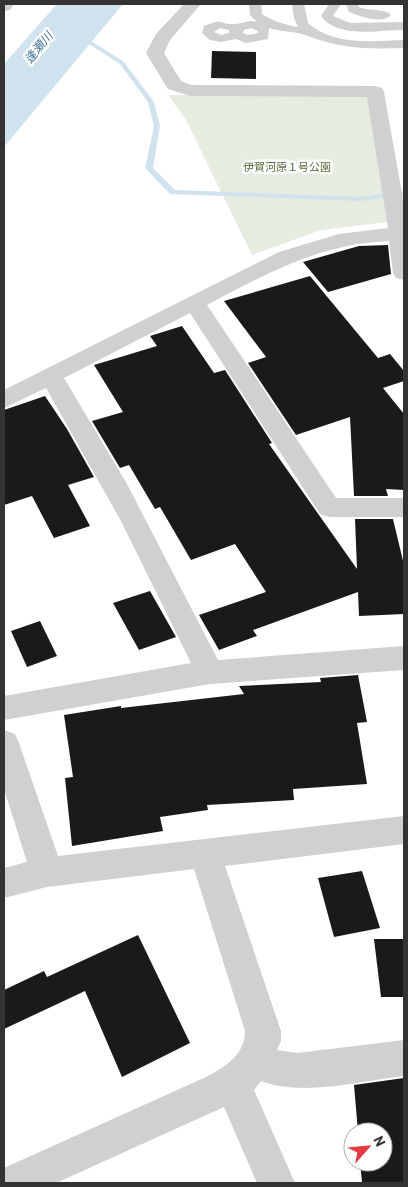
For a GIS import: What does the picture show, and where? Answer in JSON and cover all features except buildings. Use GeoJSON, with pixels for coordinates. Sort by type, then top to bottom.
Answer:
{"type":"FeatureCollection","features":[{"type":"Feature","properties":{"kind":"street"},"geometry":{"type":"LineString","coordinates":[[193,4],[162,38],[155,53],[174,85],[190,90],[376,92],[402,234],[404,273]]}},
{"type":"Feature","properties":{"kind":"street"},"geometry":{"type":"LineString","coordinates":[[4,400],[195,303],[261,267],[320,243],[359,235],[402,234]]}},
{"type":"Feature","properties":{"kind":"street"},"geometry":{"type":"LineString","coordinates":[[195,303],[329,507],[404,508]]}},
{"type":"Feature","properties":{"kind":"street"},"geometry":{"type":"LineString","coordinates":[[50,375],[111,477],[157,563],[210,672]]}},
{"type":"Feature","properties":{"kind":"street"},"geometry":{"type":"LineString","coordinates":[[4,708],[210,672],[404,658]]}},
{"type":"Feature","properties":{"kind":"street"},"geometry":{"type":"LineString","coordinates":[[4,743],[47,872]]}},
{"type":"Feature","properties":{"kind":"street"},"geometry":{"type":"LineString","coordinates":[[4,883],[47,872],[404,830]]}},
{"type":"Feature","properties":{"kind":"street"},"geometry":{"type":"LineString","coordinates":[[205,854],[263,1031],[263,1041],[243,1072],[276,1183]]}},
{"type":"Feature","properties":{"kind":"street"},"geometry":{"type":"LineString","coordinates":[[13,1183],[243,1072],[275,1068],[297,1071],[404,1058]]}},
{"type":"Feature","properties":{"kind":"lane"},"geometry":{"type":"LineString","coordinates":[[255,4],[256,15],[261,19],[294,30],[310,31],[340,42],[399,44],[393,17]]}},
{"type":"Feature","properties":{"kind":"lane"},"geometry":{"type":"LineString","coordinates":[[298,4],[301,21],[310,31]]}},
{"type":"Feature","properties":{"kind":"lane"},"geometry":{"type":"LineString","coordinates":[[335,4],[327,16],[329,20],[336,24],[352,26],[404,15]]}},
{"type":"Feature","properties":{"kind":"lane"},"geometry":{"type":"LineString","coordinates":[[352,4],[352,9],[360,13],[393,17]]}},
{"type":"Feature","properties":{"kind":"lane"},"geometry":{"type":"LineString","coordinates":[[236,31],[238,36],[246,39],[256,39],[265,33],[281,36],[294,30]]}},
{"type":"Feature","properties":{"kind":"green space","name":"伊賀河原１号公園"},"geometry":{"type":"Polygon","coordinates":[[[168,95],[369,96],[388,222],[321,230],[252,255],[186,120],[168,95]]]}},
{"type":"Feature","properties":{"kind":"water","name":"逢瀬川"},"geometry":{"type":"Polygon","coordinates":[[[57,4],[123,4],[4,147],[4,64],[57,4]]]}},
{"type":"Feature","properties":{"kind":"waterway"},"geometry":{"type":"LineString","coordinates":[[80,36],[122,63],[151,102],[157,126],[149,168],[173,192],[360,199],[404,193]]}}]}
